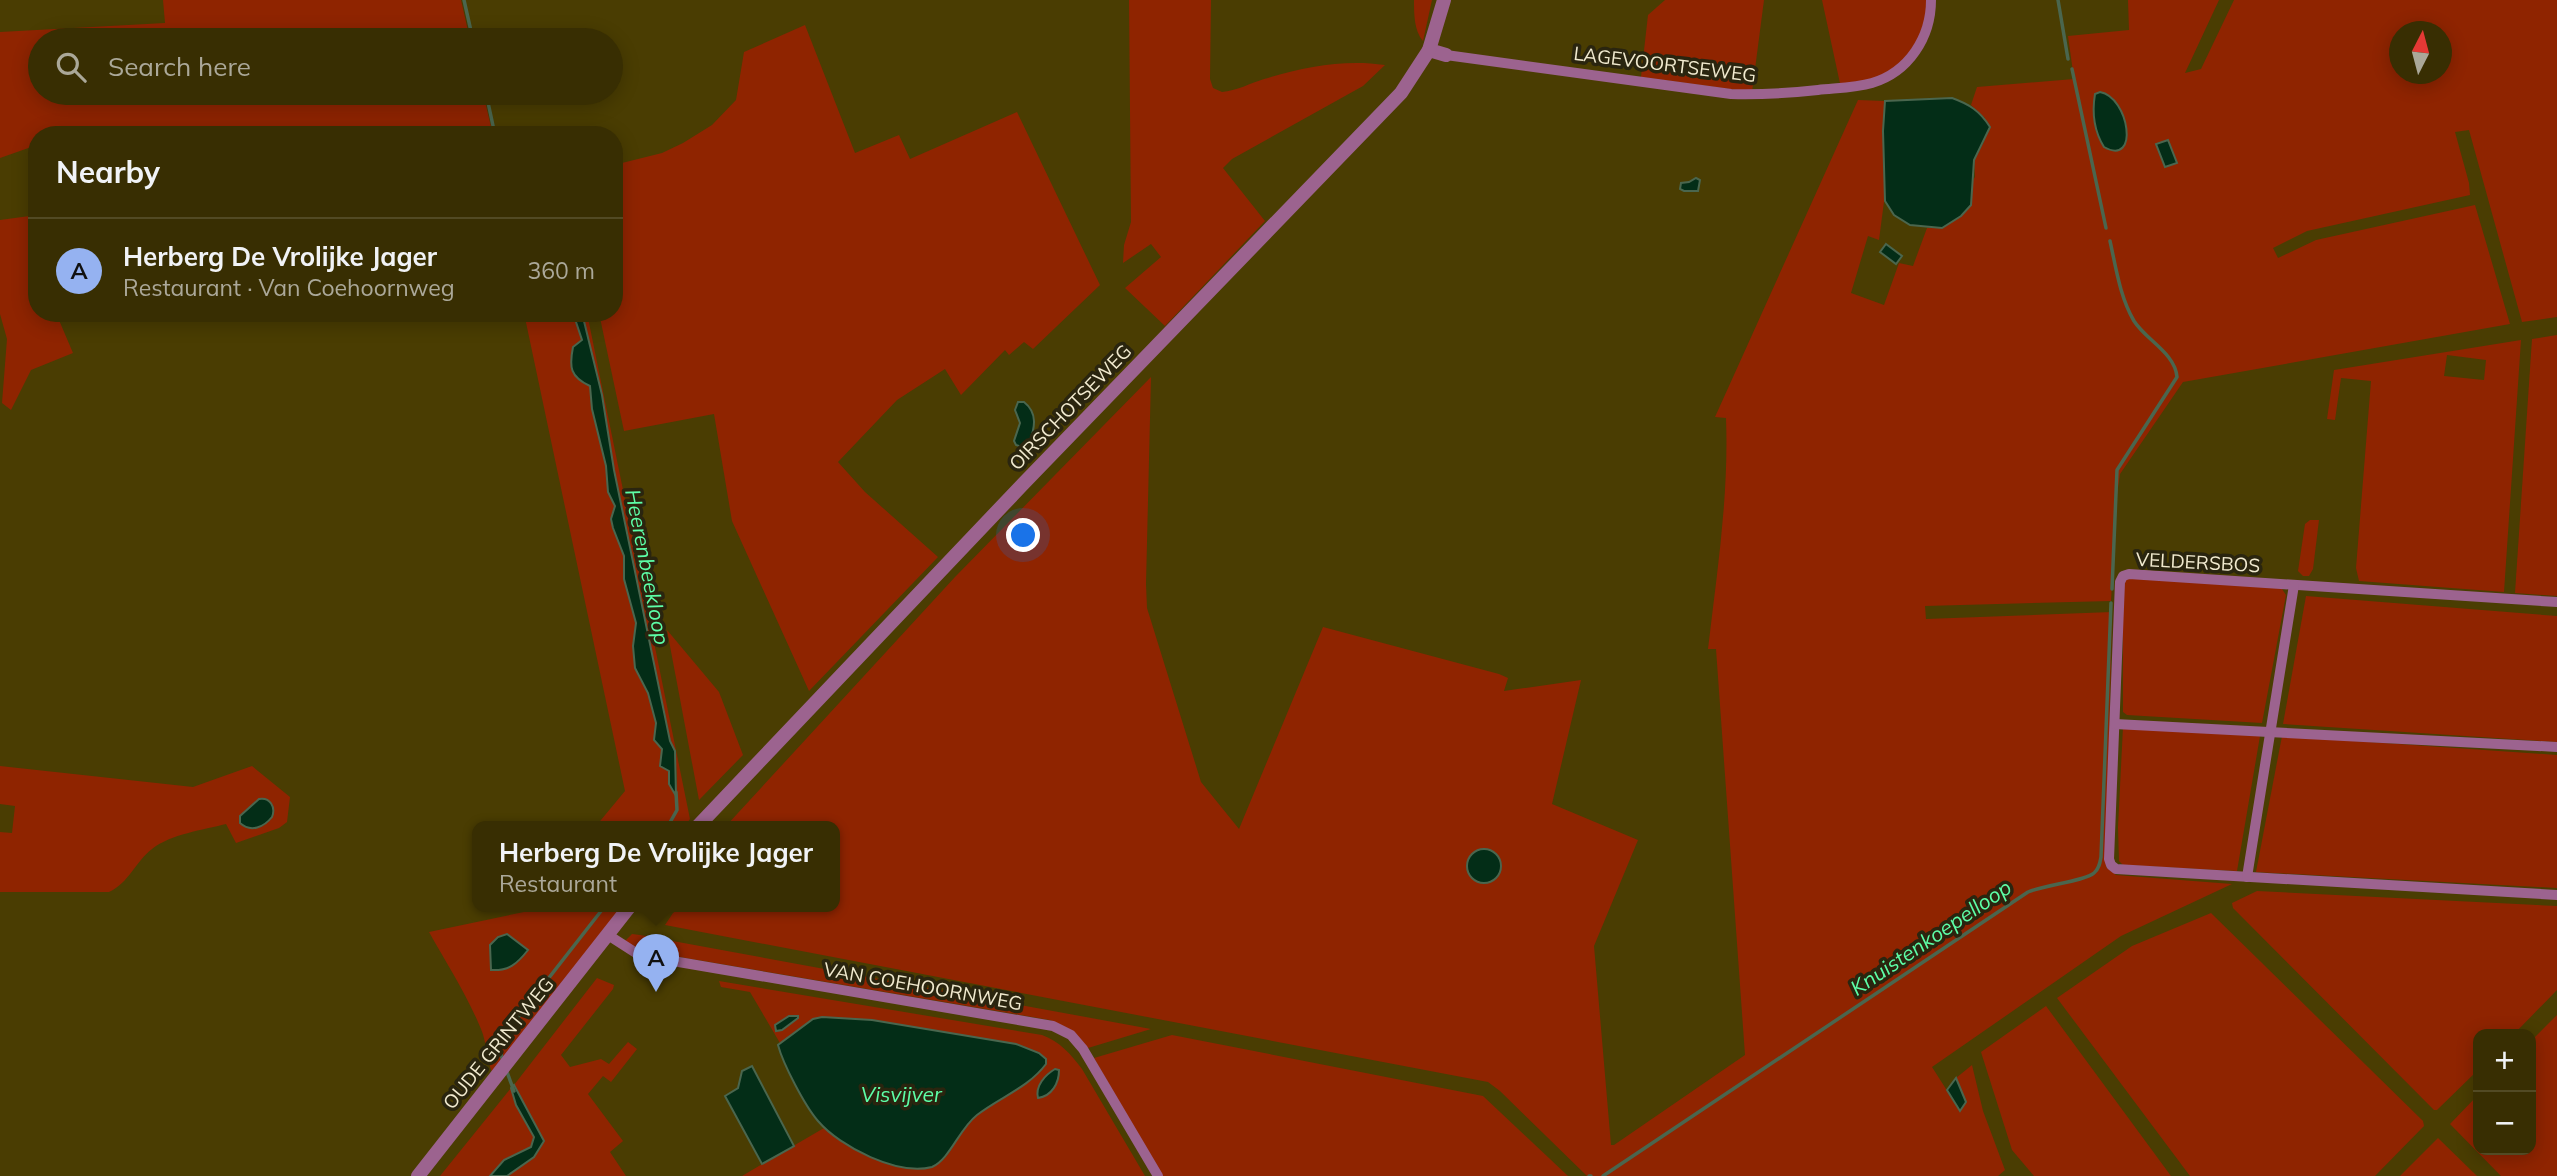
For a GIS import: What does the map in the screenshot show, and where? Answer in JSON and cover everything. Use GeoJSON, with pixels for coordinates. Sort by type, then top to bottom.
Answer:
{"type":"FeatureCollection","features":[{"type":"Feature","properties":{"kind":"street","name":"OIRSCHOTSEWEG"},"geometry":{"type":"LineString","coordinates":[[703,821],[1023,484],[1401,93],[1429,50],[1444,0]]}},
{"type":"Feature","properties":{"kind":"street","name":"LAGEVOORTSEWEG"},"geometry":{"type":"LineString","coordinates":[[1429,50],[1446,55],[1731,94],[1767,96],[1864,85],[1891,75],[1909,60],[1925,37],[1931,14],[1931,0]]}},
{"type":"Feature","properties":{"kind":"street","name":"VELDERSBOS"},"geometry":{"type":"LineString","coordinates":[[2557,603],[2129,574],[2123,576],[2120,582],[2109,859],[2116,869],[2557,895]]}},
{"type":"Feature","properties":{"kind":"street"},"geometry":{"type":"LineString","coordinates":[[2247,877],[2294,585]]}},
{"type":"Feature","properties":{"kind":"street"},"geometry":{"type":"LineString","coordinates":[[2115,724],[2557,747]]}},
{"type":"Feature","properties":{"kind":"street"},"geometry":{"type":"LineString","coordinates":[[608,935],[625,912]]}},
{"type":"Feature","properties":{"kind":"street","name":"OUDE GRINTWEG"},"geometry":{"type":"LineString","coordinates":[[418,1176],[608,935]]}},
{"type":"Feature","properties":{"kind":"street","name":"VAN COEHOORNWEG"},"geometry":{"type":"LineString","coordinates":[[608,935],[636,953],[667,960],[1053,1026],[1071,1035],[1083,1049],[1158,1176]]}},
{"type":"Feature","properties":{"kind":"shaded area"},"geometry":{"type":"Polygon","coordinates":[[[163,0],[461,0],[467,28],[73,28],[165,23],[163,0]]]}},
{"type":"Feature","properties":{"kind":"shaded area"},"geometry":{"type":"Polygon","coordinates":[[[1129,0],[1211,0],[1210,79],[1213,88],[1222,92],[1309,68],[1354,63],[1385,65],[1363,86],[1232,159],[1223,168],[1265,221],[1165,326],[1125,288],[1161,257],[1151,244],[1123,263],[1124,245],[1131,222],[1129,0]]]}},
{"type":"Feature","properties":{"kind":"shaded area"},"geometry":{"type":"Polygon","coordinates":[[[1414,0],[1432,0],[1423,41],[1416,27],[1414,0]]]}},
{"type":"Feature","properties":{"kind":"shaded area"},"geometry":{"type":"Polygon","coordinates":[[[1665,0],[1764,0],[1752,92],[1641,77],[1648,15],[1665,0]]]}},
{"type":"Feature","properties":{"kind":"shaded area"},"geometry":{"type":"Polygon","coordinates":[[[1822,0],[1930,0],[1921,34],[1898,64],[1875,79],[1841,88],[1822,0]]]}},
{"type":"Feature","properties":{"kind":"shaded area"},"geometry":{"type":"Polygon","coordinates":[[[2128,0],[2219,0],[2185,73],[2201,69],[2234,0],[2557,0],[2557,317],[2522,322],[2469,130],[2455,132],[2470,195],[2307,231],[2273,248],[2278,258],[2316,240],[2475,205],[2510,324],[2183,382],[2120,474],[2111,601],[1925,606],[1926,619],[2112,612],[2106,867],[2116,875],[2232,884],[2121,936],[1932,1067],[1960,1111],[1966,1102],[1956,1078],[1972,1065],[1983,1111],[2005,1170],[1998,1176],[1587,1176],[1488,1082],[665,925],[674,912],[840,912],[840,821],[731,821],[955,577],[1151,377],[1147,608],[1201,782],[1239,829],[1323,627],[1499,674],[1508,678],[1504,691],[1581,680],[1552,804],[1638,840],[1594,946],[1611,1145],[1614,1145],[1745,1055],[1716,649],[1708,649],[1726,476],[1726,418],[1715,417],[1858,100],[1885,101],[1885,194],[1879,240],[1868,236],[1851,293],[1884,305],[1899,263],[1913,266],[1927,228],[1942,228],[1975,177],[1974,160],[1984,142],[1985,118],[1971,105],[1977,87],[2074,79],[2068,36],[2129,30],[2128,0]],[[2094,100],[2097,134],[2109,150],[2123,147],[2126,141],[2127,129],[2114,100],[2094,100]]]}},
{"type":"Feature","properties":{"kind":"shaded area"},"geometry":{"type":"Polygon","coordinates":[[[805,25],[855,153],[899,135],[910,159],[1017,112],[1100,285],[1033,349],[1024,342],[1009,355],[1005,350],[961,395],[945,369],[897,400],[838,462],[865,492],[938,557],[809,691],[732,521],[714,414],[624,431],[601,322],[623,322],[623,163],[662,153],[712,125],[736,100],[744,52],[805,25]]]}},
{"type":"Feature","properties":{"kind":"shaded area"},"geometry":{"type":"Polygon","coordinates":[[[28,30],[28,105],[486,105],[491,126],[28,126],[28,148],[0,158],[0,32],[28,30]]]}},
{"type":"Feature","properties":{"kind":"shaded area"},"geometry":{"type":"Polygon","coordinates":[[[28,216],[28,322],[60,322],[73,353],[31,370],[11,410],[2,403],[7,339],[0,314],[0,220],[28,216]]]}},
{"type":"Feature","properties":{"kind":"shaded area"},"geometry":{"type":"Polygon","coordinates":[[[526,322],[576,322],[582,340],[573,347],[572,371],[578,379],[590,385],[592,409],[606,466],[608,492],[615,506],[611,519],[624,556],[624,579],[636,623],[633,646],[635,667],[648,693],[656,723],[654,740],[662,749],[676,794],[676,761],[614,470],[602,395],[584,322],[589,322],[690,819],[600,821],[625,791],[526,322]]]}},
{"type":"Feature","properties":{"kind":"shaded area"},"geometry":{"type":"Polygon","coordinates":[[[2557,335],[2557,596],[2515,593],[2532,339],[2557,335]]]}},
{"type":"Feature","properties":{"kind":"shaded area"},"geometry":{"type":"Polygon","coordinates":[[[2521,340],[2504,592],[2359,581],[2356,568],[2371,381],[2341,378],[2335,420],[2327,419],[2334,370],[2521,340]],[[2447,355],[2444,376],[2484,380],[2486,360],[2447,355]]]}},
{"type":"Feature","properties":{"kind":"shaded area"},"geometry":{"type":"Polygon","coordinates":[[[2310,520],[2319,520],[2313,569],[2309,576],[2303,576],[2298,571],[2305,524],[2310,520]]]}},
{"type":"Feature","properties":{"kind":"shaded area"},"geometry":{"type":"Polygon","coordinates":[[[2127,578],[2280,586],[2286,595],[2262,723],[2127,715],[2123,712],[2123,588],[2127,578]]]}},
{"type":"Feature","properties":{"kind":"shaded area"},"geometry":{"type":"Polygon","coordinates":[[[2306,596],[2557,616],[2557,742],[2283,724],[2306,596]]]}},
{"type":"Feature","properties":{"kind":"shaded area"},"geometry":{"type":"Polygon","coordinates":[[[667,630],[719,692],[743,755],[699,800],[667,630]]]}},
{"type":"Feature","properties":{"kind":"shaded area"},"geometry":{"type":"Polygon","coordinates":[[[2123,727],[2260,736],[2237,871],[2123,865],[2119,861],[2123,727]]]}},
{"type":"Feature","properties":{"kind":"shaded area"},"geometry":{"type":"Polygon","coordinates":[[[2282,736],[2557,755],[2557,888],[2256,872],[2282,736]]]}},
{"type":"Feature","properties":{"kind":"shaded area"},"geometry":{"type":"Polygon","coordinates":[[[0,766],[193,787],[252,766],[290,797],[287,822],[279,828],[236,843],[226,824],[178,836],[152,849],[122,883],[109,892],[0,892],[0,832],[12,833],[15,806],[0,804],[0,766]],[[264,798],[242,814],[247,828],[263,826],[272,817],[264,798]]]}},
{"type":"Feature","properties":{"kind":"shaded area"},"geometry":{"type":"Polygon","coordinates":[[[2257,891],[2557,906],[2557,990],[2519,1029],[2473,1029],[2473,1075],[2434,1110],[2233,908],[2232,903],[2257,891]]]}},
{"type":"Feature","properties":{"kind":"shaded area"},"geometry":{"type":"Polygon","coordinates":[[[524,912],[617,912],[492,1072],[483,1034],[475,1016],[429,932],[524,912]]]}},
{"type":"Feature","properties":{"kind":"shaded area"},"geometry":{"type":"Polygon","coordinates":[[[2211,913],[2423,1121],[2424,1126],[2375,1176],[2190,1176],[2057,998],[2132,946],[2211,913]]]}},
{"type":"Feature","properties":{"kind":"shaded area"},"geometry":{"type":"Polygon","coordinates":[[[632,934],[1151,1029],[1088,1048],[1071,1030],[1050,1020],[633,949],[625,941],[632,934]]]}},
{"type":"Feature","properties":{"kind":"shaded area"},"geometry":{"type":"Polygon","coordinates":[[[597,978],[614,985],[613,989],[561,1055],[570,1067],[601,1059],[609,1064],[628,1042],[637,1049],[611,1082],[603,1076],[588,1094],[623,1141],[610,1152],[626,1176],[507,1176],[544,1141],[514,1085],[597,978]]]}},
{"type":"Feature","properties":{"kind":"shaded area"},"geometry":{"type":"Polygon","coordinates":[[[719,981],[1042,1035],[1064,1049],[1082,1069],[1145,1176],[742,1176],[824,1128],[887,1163],[921,1167],[942,1161],[974,1118],[1033,1078],[1039,1053],[1016,1044],[910,1026],[813,1019],[780,1043],[750,992],[721,987],[719,981]]]}},
{"type":"Feature","properties":{"kind":"shaded area"},"geometry":{"type":"Polygon","coordinates":[[[2046,1006],[2171,1176],[2034,1176],[2012,1150],[1981,1052],[2046,1006]]]}},
{"type":"Feature","properties":{"kind":"shaded area"},"geometry":{"type":"Polygon","coordinates":[[[2557,1015],[2557,1176],[2501,1176],[2480,1155],[2536,1155],[2536,1036],[2557,1015]]]}},
{"type":"Feature","properties":{"kind":"shaded area"},"geometry":{"type":"Polygon","coordinates":[[[1172,1035],[1483,1096],[1568,1176],[1161,1176],[1094,1058],[1172,1035]]]}},
{"type":"Feature","properties":{"kind":"shaded area"},"geometry":{"type":"Polygon","coordinates":[[[511,1088],[516,1105],[534,1137],[531,1147],[504,1160],[490,1176],[440,1176],[511,1088]]]}},
{"type":"Feature","properties":{"kind":"shaded area"},"geometry":{"type":"Polygon","coordinates":[[[2473,1100],[2473,1147],[2450,1124],[2473,1100]]]}},
{"type":"Feature","properties":{"kind":"shaded area"},"geometry":{"type":"Polygon","coordinates":[[[2438,1138],[2477,1176],[2400,1176],[2438,1138]]]}},
{"type":"Feature","properties":{"kind":"water"},"geometry":{"type":"Polygon","coordinates":[[[2100,92],[2110,97],[2124,117],[2126,140],[2123,148],[2115,151],[2104,147],[2096,128],[2094,101],[2095,94],[2100,92]]]}},
{"type":"Feature","properties":{"kind":"water"},"geometry":{"type":"Polygon","coordinates":[[[1952,98],[1974,109],[1990,127],[1974,160],[1971,205],[1961,216],[1942,228],[1910,225],[1894,215],[1885,201],[1885,101],[1952,98]]]}},
{"type":"Feature","properties":{"kind":"water"},"geometry":{"type":"Polygon","coordinates":[[[2168,140],[2177,163],[2165,167],[2156,144],[2168,140]]]}},
{"type":"Feature","properties":{"kind":"water"},"geometry":{"type":"Polygon","coordinates":[[[1696,178],[1700,180],[1698,191],[1680,189],[1681,183],[1696,178]]]}},
{"type":"Feature","properties":{"kind":"water"},"geometry":{"type":"Polygon","coordinates":[[[1886,244],[1902,256],[1896,264],[1880,252],[1886,244]]]}},
{"type":"Feature","properties":{"kind":"water"},"geometry":{"type":"Polygon","coordinates":[[[576,322],[584,322],[602,395],[614,470],[670,741],[675,751],[676,796],[669,784],[669,771],[660,766],[662,749],[654,740],[656,723],[648,693],[635,668],[633,646],[636,623],[624,579],[624,556],[611,519],[615,506],[608,492],[606,466],[592,409],[590,386],[578,379],[572,371],[573,347],[582,340],[576,322]]]}},
{"type":"Feature","properties":{"kind":"water"},"geometry":{"type":"Polygon","coordinates":[[[1018,402],[1024,402],[1028,406],[1034,421],[1029,443],[1022,447],[1014,441],[1020,423],[1015,410],[1018,402]]]}},
{"type":"Feature","properties":{"kind":"water"},"geometry":{"type":"Polygon","coordinates":[[[259,799],[271,804],[272,817],[257,828],[244,826],[240,823],[240,816],[259,799]]]}},
{"type":"Feature","properties":{"kind":"water"},"geometry":{"type":"Polygon","coordinates":[[[1484,849],[1496,854],[1501,866],[1496,878],[1484,883],[1472,878],[1467,866],[1472,854],[1484,849]]]}},
{"type":"Feature","properties":{"kind":"water"},"geometry":{"type":"Polygon","coordinates":[[[507,934],[528,950],[512,966],[491,970],[490,945],[498,937],[507,934]]]}},
{"type":"Feature","properties":{"kind":"water"},"geometry":{"type":"Polygon","coordinates":[[[789,1016],[798,1018],[782,1030],[776,1031],[775,1025],[789,1016]]]}},
{"type":"Feature","properties":{"kind":"water","name":"Visvijver"},"geometry":{"type":"Polygon","coordinates":[[[822,1017],[872,1020],[1016,1044],[1039,1053],[1046,1059],[1046,1064],[1022,1086],[977,1115],[938,1163],[932,1167],[918,1169],[903,1167],[870,1157],[828,1131],[818,1121],[795,1084],[778,1045],[813,1019],[822,1017]]]}},
{"type":"Feature","properties":{"kind":"water"},"geometry":{"type":"Polygon","coordinates":[[[752,1066],[794,1146],[762,1164],[725,1096],[738,1088],[742,1071],[752,1066]]]}},
{"type":"Feature","properties":{"kind":"water"},"geometry":{"type":"Polygon","coordinates":[[[1055,1069],[1059,1070],[1054,1088],[1047,1095],[1038,1098],[1042,1081],[1055,1069]]]}},
{"type":"Feature","properties":{"kind":"water"},"geometry":{"type":"Polygon","coordinates":[[[1956,1078],[1966,1102],[1960,1111],[1947,1090],[1956,1078]]]}},
{"type":"Feature","properties":{"kind":"water"},"geometry":{"type":"Polygon","coordinates":[[[514,1085],[544,1141],[534,1157],[507,1176],[490,1176],[504,1160],[531,1147],[534,1137],[516,1105],[511,1088],[514,1085]]]}},
{"type":"Feature","properties":{"kind":"waterway","name":"Heerenbeekloop"},"geometry":{"type":"LineString","coordinates":[[464,0],[470,28]]}},
{"type":"Feature","properties":{"kind":"waterway","name":"Knuistenkoepelloop"},"geometry":{"type":"LineString","coordinates":[[2058,0],[2068,59]]}},
{"type":"Feature","properties":{"kind":"waterway","name":"Knuistenkoepelloop"},"geometry":{"type":"LineString","coordinates":[[2072,69],[2106,228]]}},
{"type":"Feature","properties":{"kind":"waterway","name":"Heerenbeekloop"},"geometry":{"type":"LineString","coordinates":[[489,105],[493,126]]}},
{"type":"Feature","properties":{"kind":"waterway","name":"Knuistenkoepelloop"},"geometry":{"type":"LineString","coordinates":[[2110,241],[2129,312],[2139,328],[2166,354],[2177,377],[2117,470],[2112,589]]}},
{"type":"Feature","properties":{"kind":"waterway","name":"Knuistenkoepelloop"},"geometry":{"type":"LineString","coordinates":[[1603,1176],[2028,892],[2089,876],[2096,871],[2101,857],[2111,603]]}},
{"type":"Feature","properties":{"kind":"waterway","name":"Heerenbeekloop"},"geometry":{"type":"LineString","coordinates":[[671,821],[677,810],[676,792]]}},
{"type":"Feature","properties":{"kind":"waterway","name":"Heerenbeekloop"},"geometry":{"type":"LineString","coordinates":[[503,1062],[499,1045],[505,1034],[600,912]]}},
{"type":"Feature","properties":{"kind":"waterway","name":"Heerenbeekloop"},"geometry":{"type":"LineString","coordinates":[[507,1072],[514,1091]]}},
{"type":"Feature","properties":{"kind":"place","name":"Herberg De Vrolijke Jager"},"geometry":{"type":"Point","coordinates":[656,992]}}]}
